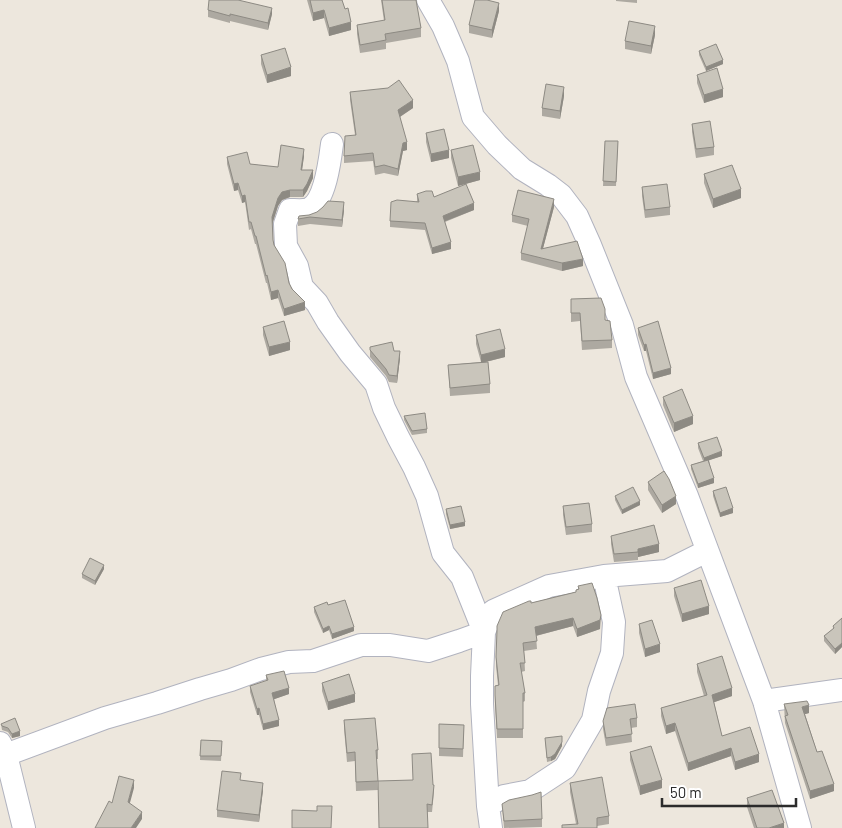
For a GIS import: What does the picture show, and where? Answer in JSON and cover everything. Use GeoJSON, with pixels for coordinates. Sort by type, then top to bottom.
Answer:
{"type":"FeatureCollection","features":[{"type":"Feature","properties":{"kind":"street"},"geometry":{"type":"LineString","coordinates":[[428,0],[443,26],[458,61],[472,117],[522,169],[561,195],[577,216],[622,325],[636,377],[687,496],[764,701],[800,828]]}},
{"type":"Feature","properties":{"kind":"street"},"geometry":{"type":"LineString","coordinates":[[332,144],[329,166],[317,202],[308,209],[290,210],[285,224],[286,246],[297,266],[302,287],[317,304],[350,353],[376,384],[384,408],[427,496],[443,553],[462,577],[484,632]]}},
{"type":"Feature","properties":{"kind":"street"},"geometry":{"type":"LineString","coordinates":[[491,828],[488,806],[482,676],[484,632],[493,611],[549,586],[604,576],[667,571],[707,552]]}},
{"type":"Feature","properties":{"kind":"street"},"geometry":{"type":"LineString","coordinates":[[488,806],[504,796],[530,791],[565,768],[593,720],[599,691],[612,653],[614,622],[604,576]]}},
{"type":"Feature","properties":{"kind":"street"},"geometry":{"type":"LineString","coordinates":[[24,828],[2,751],[288,662],[313,661],[361,645],[390,645],[428,651],[484,632]]}},
{"type":"Feature","properties":{"kind":"street"},"geometry":{"type":"LineString","coordinates":[[764,701],[842,690]]}},
{"type":"Feature","properties":{"kind":"building"},"geometry":{"type":"Polygon","coordinates":[[[209,0],[238,0],[272,8],[268,23],[208,10],[209,0]]]}},
{"type":"Feature","properties":{"kind":"building"},"geometry":{"type":"Polygon","coordinates":[[[310,0],[342,0],[345,9],[348,8],[351,22],[329,28],[324,10],[313,13],[310,0]]]}},
{"type":"Feature","properties":{"kind":"building"},"geometry":{"type":"Polygon","coordinates":[[[382,0],[416,0],[421,28],[385,34],[386,40],[360,45],[357,25],[385,20],[382,0]]]}},
{"type":"Feature","properties":{"kind":"building"},"geometry":{"type":"Polygon","coordinates":[[[475,0],[499,3],[492,30],[469,25],[475,0]]]}},
{"type":"Feature","properties":{"kind":"building"},"geometry":{"type":"Polygon","coordinates":[[[629,21],[655,26],[651,46],[625,41],[629,21]]]}},
{"type":"Feature","properties":{"kind":"building"},"geometry":{"type":"Polygon","coordinates":[[[716,44],[723,60],[706,67],[699,51],[716,44]]]}},
{"type":"Feature","properties":{"kind":"building"},"geometry":{"type":"Polygon","coordinates":[[[285,48],[291,67],[267,75],[261,55],[285,48]]]}},
{"type":"Feature","properties":{"kind":"building"},"geometry":{"type":"Polygon","coordinates":[[[717,68],[723,89],[704,95],[697,75],[717,68]]]}},
{"type":"Feature","properties":{"kind":"building"},"geometry":{"type":"Polygon","coordinates":[[[399,80],[413,100],[398,110],[407,142],[403,143],[398,169],[384,165],[375,167],[373,153],[344,156],[345,136],[356,135],[350,92],[388,88],[399,80]]]}},
{"type":"Feature","properties":{"kind":"building"},"geometry":{"type":"Polygon","coordinates":[[[546,84],[564,87],[560,111],[542,108],[546,84]]]}},
{"type":"Feature","properties":{"kind":"building"},"geometry":{"type":"Polygon","coordinates":[[[710,121],[714,147],[696,149],[692,124],[710,121]]]}},
{"type":"Feature","properties":{"kind":"building"},"geometry":{"type":"Polygon","coordinates":[[[444,129],[449,150],[431,154],[426,133],[444,129]]]}},
{"type":"Feature","properties":{"kind":"building"},"geometry":{"type":"Polygon","coordinates":[[[605,141],[618,141],[616,182],[603,181],[605,141]]]}},
{"type":"Feature","properties":{"kind":"building"},"geometry":{"type":"Polygon","coordinates":[[[281,145],[304,149],[301,170],[313,170],[303,190],[282,192],[272,217],[274,245],[285,263],[292,289],[305,302],[284,309],[278,290],[271,292],[256,236],[251,222],[249,222],[245,195],[242,196],[238,183],[234,184],[227,157],[247,152],[250,164],[278,167],[281,145]]]}},
{"type":"Feature","properties":{"kind":"building"},"geometry":{"type":"Polygon","coordinates":[[[473,145],[480,172],[458,177],[451,150],[473,145]]]}},
{"type":"Feature","properties":{"kind":"building"},"geometry":{"type":"Polygon","coordinates":[[[732,165],[741,189],[713,199],[704,174],[732,165]]]}},
{"type":"Feature","properties":{"kind":"building"},"geometry":{"type":"Polygon","coordinates":[[[466,184],[474,203],[443,216],[451,242],[432,248],[425,223],[390,221],[391,202],[397,200],[419,202],[417,194],[432,191],[434,197],[466,184]]]}},
{"type":"Feature","properties":{"kind":"building"},"geometry":{"type":"Polygon","coordinates":[[[667,184],[670,207],[645,210],[642,187],[667,184]]]}},
{"type":"Feature","properties":{"kind":"building"},"geometry":{"type":"Polygon","coordinates":[[[518,190],[554,199],[541,249],[577,241],[583,259],[562,263],[521,253],[529,219],[512,215],[518,190]]]}},
{"type":"Feature","properties":{"kind":"building"},"geometry":{"type":"Polygon","coordinates":[[[328,201],[344,202],[342,220],[310,217],[298,219],[299,216],[317,212],[328,201]]]}},
{"type":"Feature","properties":{"kind":"building"},"geometry":{"type":"Polygon","coordinates":[[[601,298],[605,309],[605,320],[610,321],[612,340],[582,341],[580,313],[571,313],[571,299],[601,298]]]}},
{"type":"Feature","properties":{"kind":"building"},"geometry":{"type":"Polygon","coordinates":[[[284,321],[290,342],[269,347],[263,327],[284,321]]]}},
{"type":"Feature","properties":{"kind":"building"},"geometry":{"type":"Polygon","coordinates":[[[658,321],[671,368],[653,373],[646,344],[644,345],[638,328],[658,321]]]}},
{"type":"Feature","properties":{"kind":"building"},"geometry":{"type":"Polygon","coordinates":[[[500,329],[505,349],[481,355],[476,335],[500,329]]]}},
{"type":"Feature","properties":{"kind":"building"},"geometry":{"type":"Polygon","coordinates":[[[392,342],[394,351],[400,351],[397,376],[389,375],[370,350],[370,347],[392,342]]]}},
{"type":"Feature","properties":{"kind":"building"},"geometry":{"type":"Polygon","coordinates":[[[488,362],[490,384],[450,388],[448,365],[488,362]]]}},
{"type":"Feature","properties":{"kind":"building"},"geometry":{"type":"Polygon","coordinates":[[[682,389],[693,416],[674,423],[663,397],[682,389]]]}},
{"type":"Feature","properties":{"kind":"building"},"geometry":{"type":"Polygon","coordinates":[[[425,413],[427,429],[412,431],[404,416],[425,413]]]}},
{"type":"Feature","properties":{"kind":"building"},"geometry":{"type":"Polygon","coordinates":[[[717,437],[722,451],[704,458],[698,443],[717,437]]]}},
{"type":"Feature","properties":{"kind":"building"},"geometry":{"type":"Polygon","coordinates":[[[708,460],[714,478],[698,484],[691,465],[708,460]]]}},
{"type":"Feature","properties":{"kind":"building"},"geometry":{"type":"Polygon","coordinates":[[[664,471],[676,496],[662,505],[648,482],[664,471]]]}},
{"type":"Feature","properties":{"kind":"building"},"geometry":{"type":"Polygon","coordinates":[[[633,487],[640,501],[622,510],[615,496],[633,487]]]}},
{"type":"Feature","properties":{"kind":"building"},"geometry":{"type":"Polygon","coordinates":[[[726,487],[733,508],[720,513],[713,491],[726,487]]]}},
{"type":"Feature","properties":{"kind":"building"},"geometry":{"type":"Polygon","coordinates":[[[589,503],[592,524],[566,527],[563,506],[589,503]]]}},
{"type":"Feature","properties":{"kind":"building"},"geometry":{"type":"Polygon","coordinates":[[[461,506],[465,522],[450,525],[446,509],[461,506]]]}},
{"type":"Feature","properties":{"kind":"building"},"geometry":{"type":"Polygon","coordinates":[[[654,525],[659,544],[638,549],[638,552],[614,554],[611,536],[654,525]]]}},
{"type":"Feature","properties":{"kind":"building"},"geometry":{"type":"Polygon","coordinates":[[[90,558],[104,565],[95,581],[82,574],[90,558]]]}},
{"type":"Feature","properties":{"kind":"building"},"geometry":{"type":"Polygon","coordinates":[[[701,580],[709,606],[682,614],[674,588],[701,580]]]}},
{"type":"Feature","properties":{"kind":"building"},"geometry":{"type":"Polygon","coordinates":[[[592,583],[601,615],[600,620],[577,629],[573,618],[535,627],[537,641],[523,643],[525,663],[520,663],[525,693],[523,693],[523,729],[497,729],[495,686],[499,685],[496,657],[497,626],[503,612],[529,601],[531,603],[576,592],[579,589],[578,586],[592,583]]]}},
{"type":"Feature","properties":{"kind":"building"},"geometry":{"type":"Polygon","coordinates":[[[345,600],[354,627],[332,634],[329,626],[323,629],[314,607],[327,602],[328,605],[345,600]]]}},
{"type":"Feature","properties":{"kind":"building"},"geometry":{"type":"Polygon","coordinates":[[[842,618],[842,643],[835,649],[824,636],[842,618]]]}},
{"type":"Feature","properties":{"kind":"building"},"geometry":{"type":"Polygon","coordinates":[[[652,620],[660,644],[645,649],[639,624],[652,620]]]}},
{"type":"Feature","properties":{"kind":"building"},"geometry":{"type":"Polygon","coordinates":[[[722,656],[732,688],[712,695],[722,736],[750,727],[759,754],[735,762],[731,748],[688,763],[675,723],[666,726],[661,708],[707,695],[697,664],[722,656]]]}},
{"type":"Feature","properties":{"kind":"building"},"geometry":{"type":"Polygon","coordinates":[[[284,671],[289,688],[272,693],[279,720],[263,724],[250,686],[268,680],[266,675],[284,671]]]}},
{"type":"Feature","properties":{"kind":"building"},"geometry":{"type":"Polygon","coordinates":[[[349,674],[355,694],[328,702],[322,683],[349,674]]]}},
{"type":"Feature","properties":{"kind":"building"},"geometry":{"type":"Polygon","coordinates":[[[807,701],[809,705],[802,707],[817,752],[822,751],[834,784],[810,791],[785,716],[788,715],[784,704],[807,701]]]}},
{"type":"Feature","properties":{"kind":"building"},"geometry":{"type":"Polygon","coordinates":[[[635,704],[637,718],[630,719],[632,734],[606,738],[603,721],[607,708],[635,704]]]}},
{"type":"Feature","properties":{"kind":"building"},"geometry":{"type":"Polygon","coordinates":[[[15,718],[20,731],[12,734],[8,728],[1,724],[15,718]]]}},
{"type":"Feature","properties":{"kind":"building"},"geometry":{"type":"Polygon","coordinates":[[[375,718],[378,781],[356,782],[355,752],[347,753],[344,720],[375,718]]]}},
{"type":"Feature","properties":{"kind":"building"},"geometry":{"type":"Polygon","coordinates":[[[439,724],[464,725],[463,749],[439,748],[439,724]]]}},
{"type":"Feature","properties":{"kind":"building"},"geometry":{"type":"Polygon","coordinates":[[[562,736],[562,742],[555,754],[547,758],[545,738],[562,736]]]}},
{"type":"Feature","properties":{"kind":"building"},"geometry":{"type":"Polygon","coordinates":[[[201,740],[222,741],[221,756],[200,756],[201,740]]]}},
{"type":"Feature","properties":{"kind":"building"},"geometry":{"type":"Polygon","coordinates":[[[651,746],[662,780],[640,786],[630,752],[651,746]]]}},
{"type":"Feature","properties":{"kind":"building"},"geometry":{"type":"Polygon","coordinates":[[[431,753],[434,785],[432,805],[427,804],[428,828],[379,828],[378,781],[413,780],[412,754],[431,753]]]}},
{"type":"Feature","properties":{"kind":"building"},"geometry":{"type":"Polygon","coordinates":[[[222,771],[241,773],[240,780],[263,783],[259,815],[217,810],[222,771]]]}},
{"type":"Feature","properties":{"kind":"building"},"geometry":{"type":"Polygon","coordinates":[[[119,776],[134,780],[128,802],[142,812],[131,828],[95,828],[109,801],[112,803],[119,776]]]}},
{"type":"Feature","properties":{"kind":"building"},"geometry":{"type":"Polygon","coordinates":[[[602,777],[609,816],[597,818],[597,828],[562,828],[562,825],[578,824],[570,783],[602,777]]]}},
{"type":"Feature","properties":{"kind":"building"},"geometry":{"type":"Polygon","coordinates":[[[772,790],[784,823],[769,828],[757,828],[747,798],[772,790]]]}},
{"type":"Feature","properties":{"kind":"building"},"geometry":{"type":"Polygon","coordinates":[[[541,792],[542,819],[504,821],[502,804],[509,800],[541,792]]]}},
{"type":"Feature","properties":{"kind":"building"},"geometry":{"type":"Polygon","coordinates":[[[317,806],[332,806],[331,828],[292,828],[292,810],[317,811],[317,806]]]}}]}
